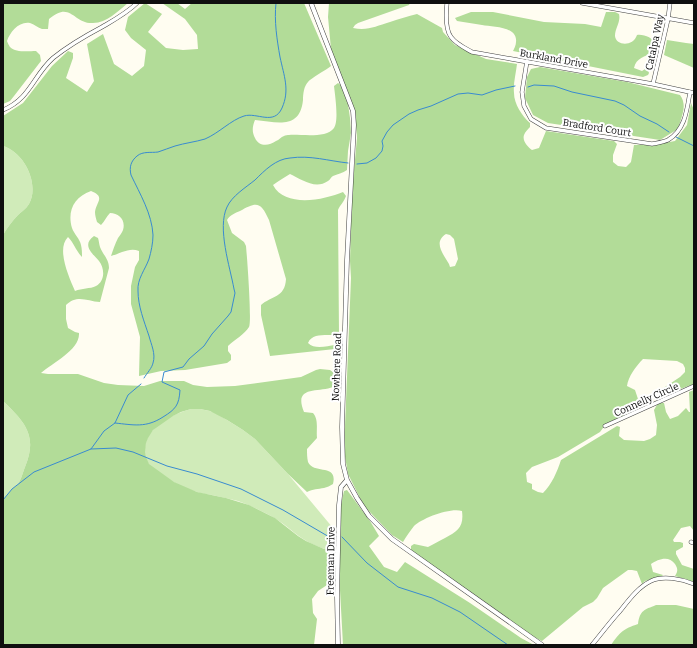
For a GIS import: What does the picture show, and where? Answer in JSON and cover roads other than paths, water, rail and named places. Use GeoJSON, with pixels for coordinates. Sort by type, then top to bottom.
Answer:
{"type":"FeatureCollection","features":[{"type":"Feature","properties":{"kind":"street"},"geometry":{"type":"LineString","coordinates":[[3,110],[16,104],[22,98],[42,70],[56,56],[81,39],[127,12],[137,3]]}},
{"type":"Feature","properties":{"kind":"street","name":"Nowhere Road"},"geometry":{"type":"LineString","coordinates":[[311,3],[353,111],[354,125],[347,268],[342,427],[342,457],[344,472],[357,498],[369,516],[392,539],[542,645]]}},
{"type":"Feature","properties":{"kind":"street","name":"Burkland Drive"},"geometry":{"type":"LineString","coordinates":[[446,3],[446,21],[450,37],[472,52],[692,92]]}},
{"type":"Feature","properties":{"kind":"street"},"geometry":{"type":"LineString","coordinates":[[582,3],[694,23]]}},
{"type":"Feature","properties":{"kind":"street","name":"Catalpa Way"},"geometry":{"type":"LineString","coordinates":[[654,84],[670,3]]}},
{"type":"Feature","properties":{"kind":"street","name":"Bradford Court"},"geometry":{"type":"LineString","coordinates":[[527,62],[522,92],[524,106],[531,119],[546,128],[652,144],[667,141],[679,130],[686,114],[692,92]]}},
{"type":"Feature","properties":{"kind":"street","name":"Connelly Circle"},"geometry":{"type":"LineString","coordinates":[[605,426],[694,386]]}},
{"type":"Feature","properties":{"kind":"street","name":"Freeman Drive"},"geometry":{"type":"LineString","coordinates":[[338,645],[337,575],[339,504],[341,487],[347,480]]}},
{"type":"Feature","properties":{"kind":"street"},"geometry":{"type":"LineString","coordinates":[[592,645],[633,595],[651,580],[669,578],[687,581],[694,584]]}},
{"type":"Feature","properties":{"kind":"waterway"},"geometry":{"type":"LineString","coordinates":[[144,378],[151,369],[154,360],[154,353],[140,308],[138,287],[149,259],[153,235],[148,212],[131,175],[131,164],[139,154],[158,152],[205,139],[234,120],[244,116],[270,117],[279,113],[286,95],[286,89],[277,37],[275,17],[276,3]]}},
{"type":"Feature","properties":{"kind":"waterway"},"geometry":{"type":"LineString","coordinates":[[528,87],[534,85],[554,86],[572,92],[615,101],[669,132]]}},
{"type":"Feature","properties":{"kind":"waterway"},"geometry":{"type":"LineString","coordinates":[[357,164],[367,163],[376,158],[382,151],[382,141],[387,132],[393,125],[409,114],[458,94],[468,93],[482,95],[515,86]]}},
{"type":"Feature","properties":{"kind":"waterway"},"geometry":{"type":"LineString","coordinates":[[676,137],[694,146]]}},
{"type":"Feature","properties":{"kind":"waterway"},"geometry":{"type":"LineString","coordinates":[[115,423],[134,425],[151,423],[174,409],[178,403],[180,390],[162,382],[164,372],[183,367],[189,359],[204,346],[231,312],[235,293],[225,248],[223,226],[224,216],[232,199],[263,172],[280,160],[305,157],[348,163]]}},
{"type":"Feature","properties":{"kind":"waterway"},"geometry":{"type":"LineString","coordinates":[[3,500],[12,489],[34,472],[91,449],[104,431],[115,423],[128,395],[141,384]]}},
{"type":"Feature","properties":{"kind":"waterway"},"geometry":{"type":"LineString","coordinates":[[91,449],[116,448],[133,452],[167,466],[197,474],[241,489],[283,510],[331,538]]}},
{"type":"Feature","properties":{"kind":"waterway"},"geometry":{"type":"LineString","coordinates":[[342,537],[367,563],[398,587],[432,598],[460,612],[508,645]]}}]}
